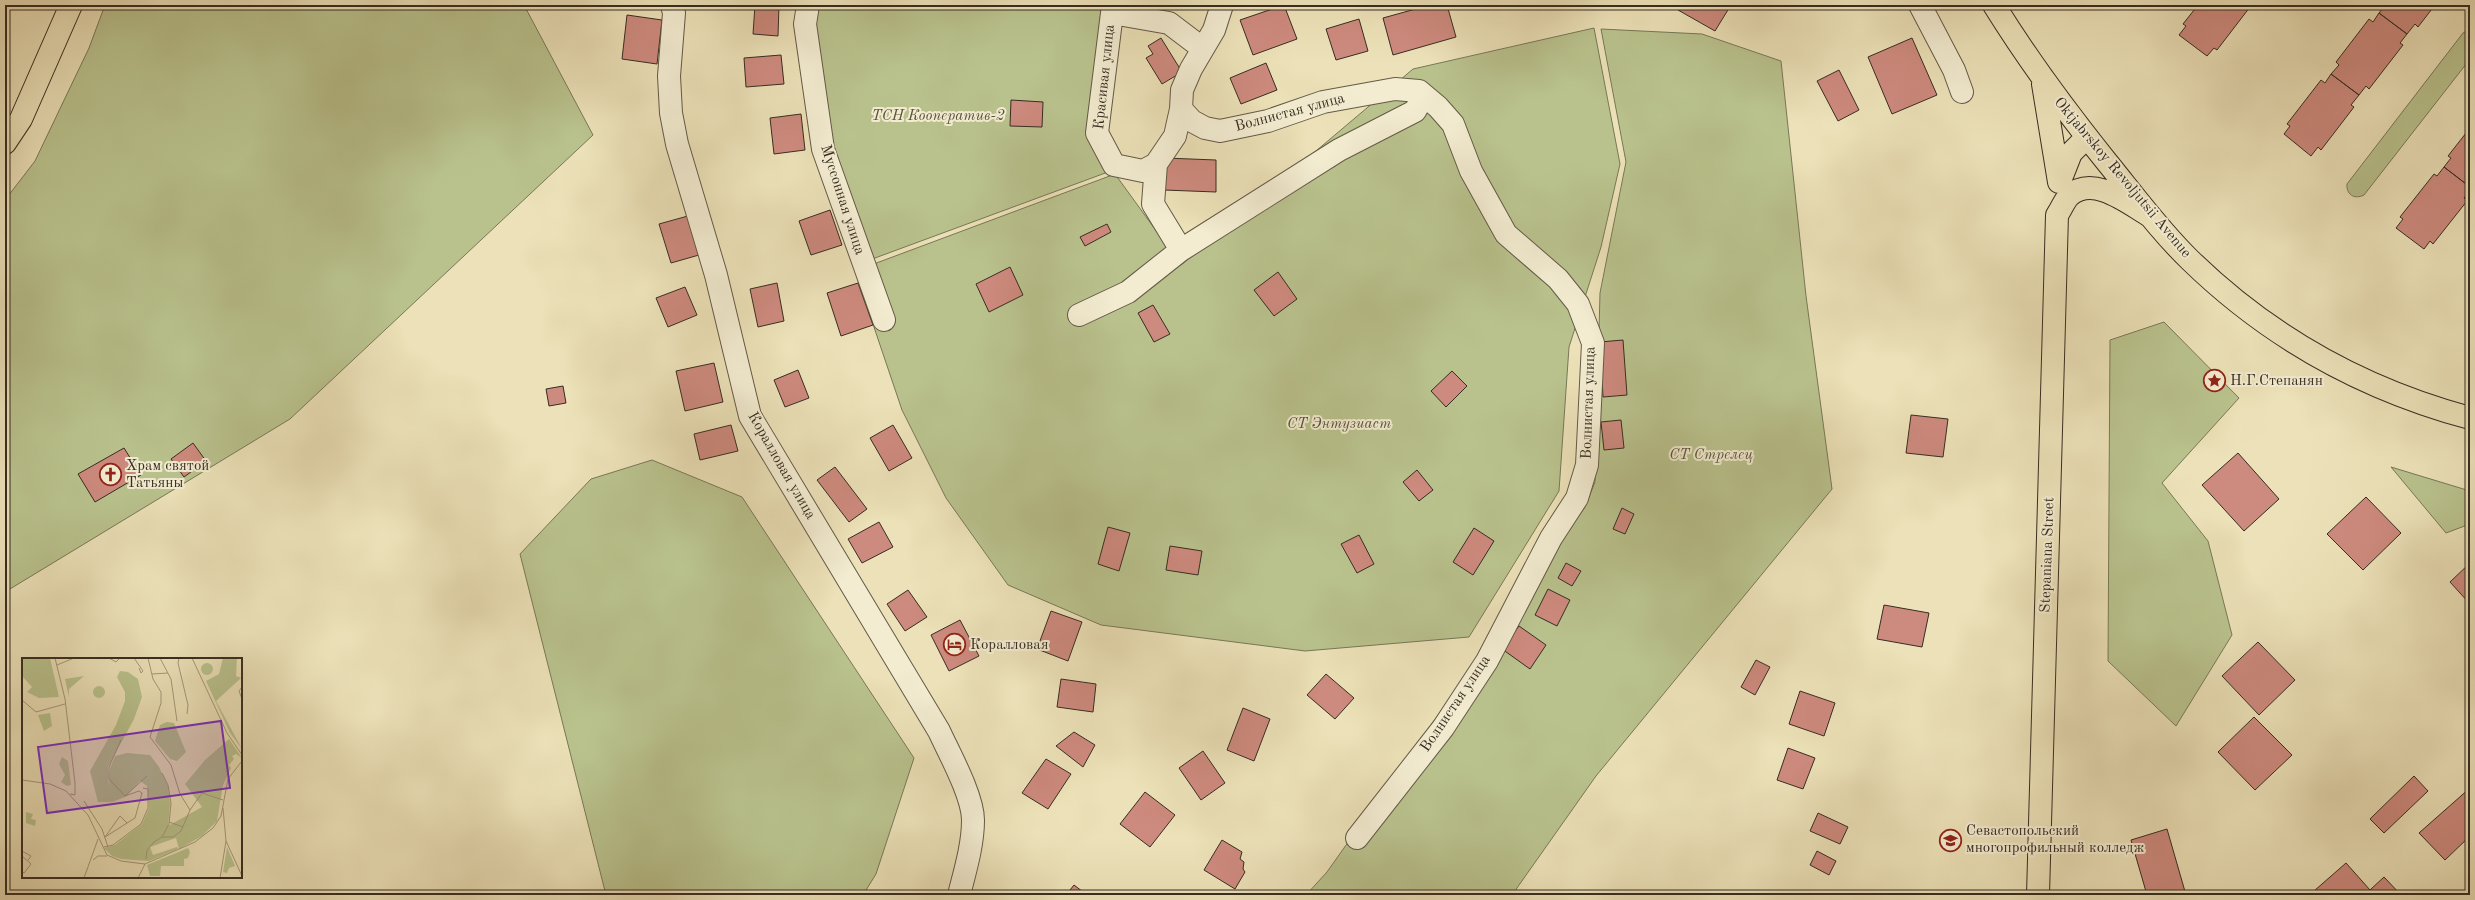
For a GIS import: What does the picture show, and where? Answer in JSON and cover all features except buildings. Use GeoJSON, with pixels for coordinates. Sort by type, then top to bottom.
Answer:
{"type":"FeatureCollection","features":[{"type":"Feature","properties":{"kind":"main road"},"geometry":{"type":"LineString","coordinates":[[5,143],[21,119],[71,5]]}},
{"type":"Feature","properties":{"kind":"main road","name":"Oktjabrskoy Revoljutsii Avenue"},"geometry":{"type":"LineString","coordinates":[[1994,5],[2042,80],[2150,216],[2189,260],[2234,300],[2272,329],[2313,355],[2380,388],[2470,418]]}},
{"type":"Feature","properties":{"kind":"main road","name":"Stepaniana Street"},"geometry":{"type":"LineString","coordinates":[[2042,80],[2059,182]]}},
{"type":"Feature","properties":{"kind":"main road","name":"Stepaniana Street"},"geometry":{"type":"LineString","coordinates":[[2059,182],[2071,152],[2087,137]]}},
{"type":"Feature","properties":{"kind":"main road","name":"Stepaniana Street"},"geometry":{"type":"LineString","coordinates":[[2038,895],[2058,215],[2069,196],[2087,188],[2107,190],[2150,216]]}},
{"type":"Feature","properties":{"kind":"street","name":"Коралловая улица"},"geometry":{"type":"LineString","coordinates":[[672,5],[674,13],[669,76],[671,112],[677,144],[716,275],[750,416],[938,731],[962,781],[973,818],[969,853],[959,895]]}},
{"type":"Feature","properties":{"kind":"street","name":"Муссонная улица"},"geometry":{"type":"LineString","coordinates":[[808,5],[805,24],[823,149],[884,320]]}},
{"type":"Feature","properties":{"kind":"street"},"geometry":{"type":"LineString","coordinates":[[1181,250],[1153,204],[1156,164],[1174,136],[1181,109],[1182,90],[1202,48],[1214,30],[1222,5]]}},
{"type":"Feature","properties":{"kind":"street"},"geometry":{"type":"LineString","coordinates":[[1920,5],[1954,70],[1962,92]]}},
{"type":"Feature","properties":{"kind":"street","name":"Красивая улица"},"geometry":{"type":"LineString","coordinates":[[1156,164],[1143,170],[1114,166],[1097,133],[1112,9],[1169,23],[1202,48]]}},
{"type":"Feature","properties":{"kind":"street","name":"Волнистая улица"},"geometry":{"type":"LineString","coordinates":[[1181,109],[1192,120],[1205,128],[1220,131],[1268,121],[1323,102],[1395,89],[1419,91],[1438,107],[1453,124],[1471,171],[1506,234],[1558,279],[1578,304],[1592,344],[1587,465],[1577,498],[1550,538],[1487,661],[1443,728],[1357,838]]}},
{"type":"Feature","properties":{"kind":"street"},"geometry":{"type":"LineString","coordinates":[[1079,315],[1128,292],[1181,250],[1339,150],[1416,111],[1419,104],[1419,91]]}},
{"type":"Feature","properties":{"kind":"street","name":"Stepaniana Street"},"geometry":{"type":"LineString","coordinates":[[2058,215],[2059,182]]}},
{"type":"Feature","properties":{"kind":"green space"},"geometry":{"type":"Polygon","coordinates":[[[105,5],[524,5],[593,135],[290,419],[5,592],[5,200],[35,161],[89,48],[105,5]]]}},
{"type":"Feature","properties":{"kind":"green space","name":"ТСН Кооператив-2"},"geometry":{"type":"Polygon","coordinates":[[[818,5],[1104,5],[1108,172],[856,265],[829,141],[814,21],[818,5]]]}},
{"type":"Feature","properties":{"kind":"green space","name":"СТ Энтузиаст"},"geometry":{"type":"Polygon","coordinates":[[[1594,28],[1620,164],[1601,247],[1569,347],[1559,491],[1469,637],[1305,651],[1101,625],[1008,585],[946,498],[902,410],[855,271],[1115,174],[1181,265],[1413,69],[1594,28]]]}},
{"type":"Feature","properties":{"kind":"green space","name":"СТ Стрелец"},"geometry":{"type":"Polygon","coordinates":[[[1601,29],[1702,34],[1781,61],[1806,296],[1832,489],[1596,776],[1512,895],[1306,895],[1327,872],[1585,507],[1595,482],[1600,293],[1626,162],[1601,29]]]}},
{"type":"Feature","properties":{"kind":"green space"},"geometry":{"type":"Polygon","coordinates":[[[2470,30],[2470,59],[2364,195],[2357,197],[2351,195],[2348,191],[2347,184],[2463,33],[2470,30]]]}},
{"type":"Feature","properties":{"kind":"green space"},"geometry":{"type":"Polygon","coordinates":[[[2164,322],[2239,398],[2162,483],[2208,541],[2232,635],[2176,726],[2108,661],[2110,340],[2164,322]]]}},
{"type":"Feature","properties":{"kind":"green space"},"geometry":{"type":"Polygon","coordinates":[[[652,460],[742,497],[914,758],[876,874],[863,895],[606,895],[520,554],[591,479],[652,460]]]}},
{"type":"Feature","properties":{"kind":"green space"},"geometry":{"type":"Polygon","coordinates":[[[2391,467],[2470,491],[2470,524],[2446,533],[2391,467]]]}},
{"type":"Feature","properties":{"kind":"place","name":"Н.Г.Степанян"},"geometry":{"type":"Point","coordinates":[2214,381]}},
{"type":"Feature","properties":{"kind":"place","name":"Храм святой Татьяны"},"geometry":{"type":"Point","coordinates":[110,475]}},
{"type":"Feature","properties":{"kind":"place","name":"Коралловая"},"geometry":{"type":"Point","coordinates":[955,645]}},
{"type":"Feature","properties":{"kind":"place","name":"Севастопольский многопрофильный колледж"},"geometry":{"type":"Point","coordinates":[1950,840]}}]}
